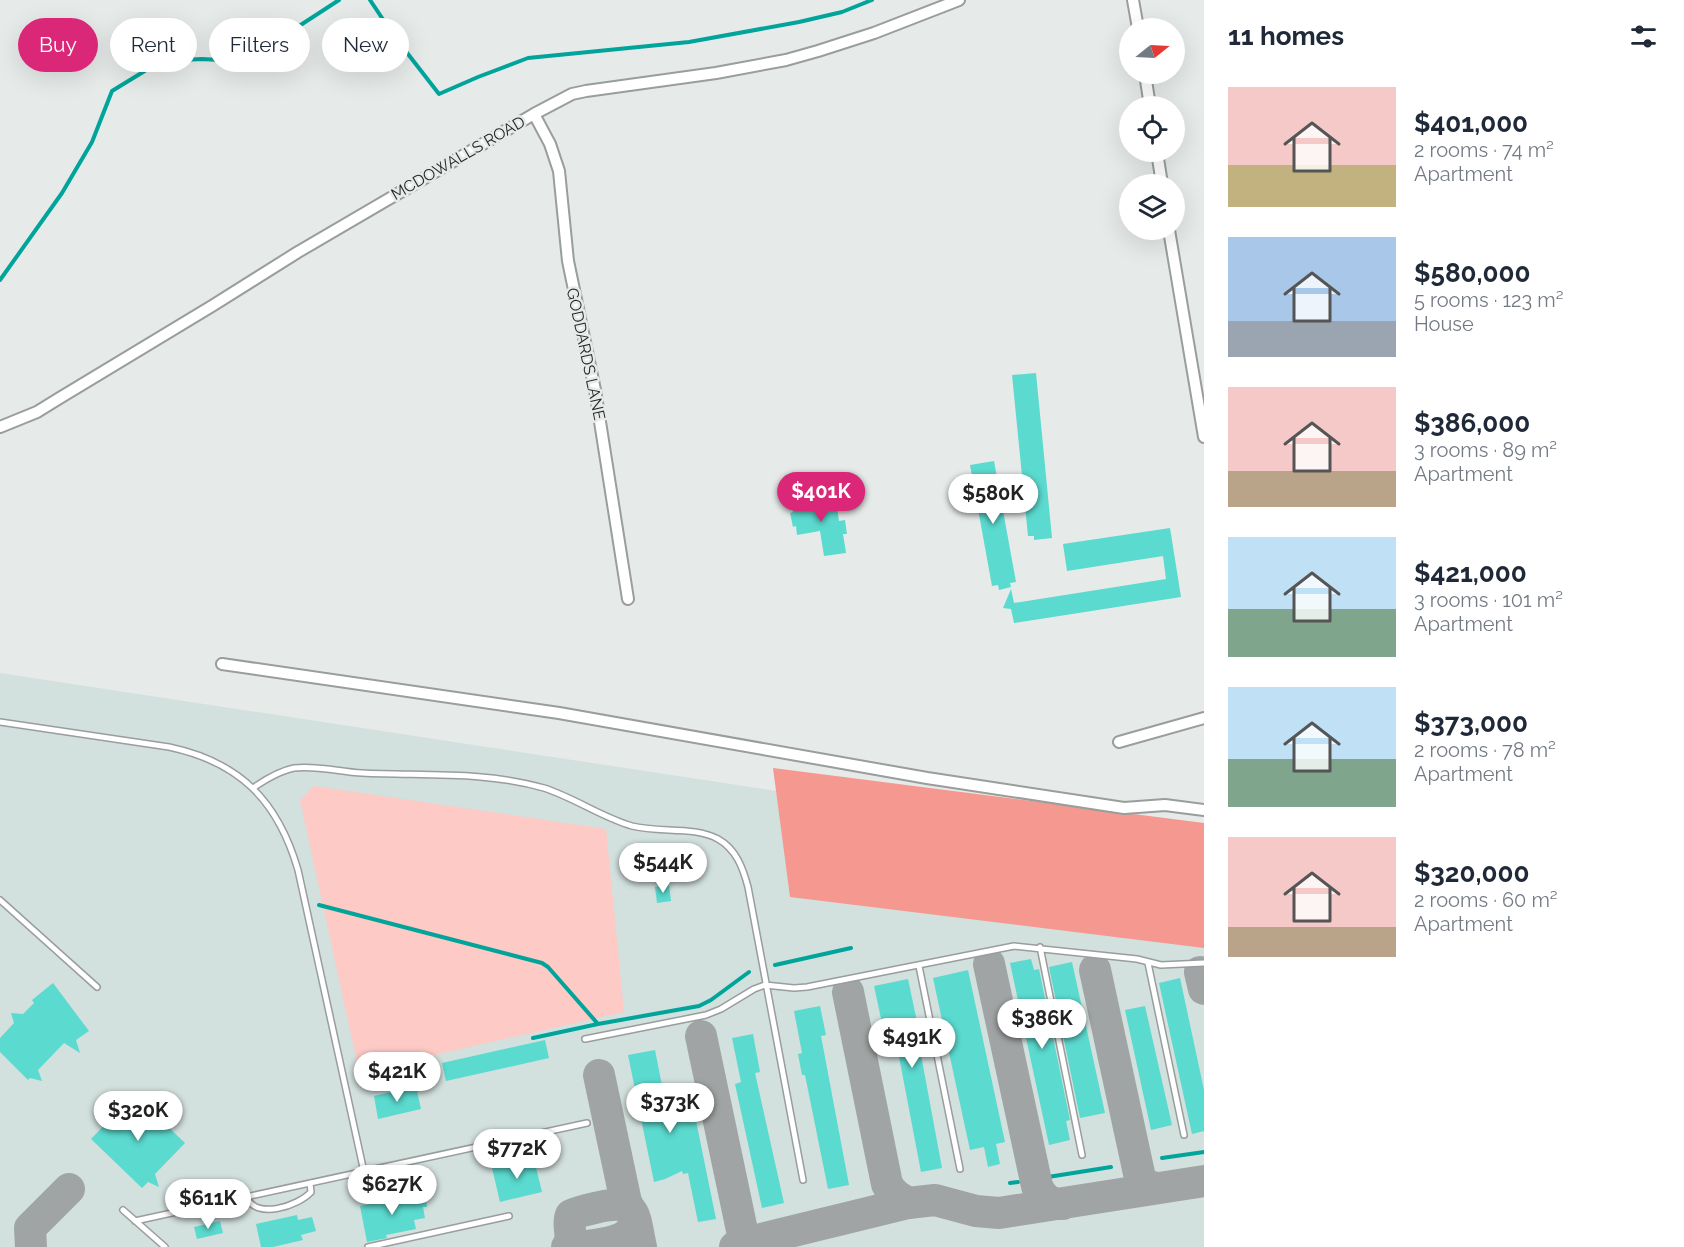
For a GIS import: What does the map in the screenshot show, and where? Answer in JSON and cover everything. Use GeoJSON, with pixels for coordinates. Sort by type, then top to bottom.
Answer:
{"type":"FeatureCollection","features":[{"type":"Feature","properties":{"kind":"street","name":"MCDOWALLS ROAD"},"geometry":{"type":"LineString","coordinates":[[0,427],[58,399],[298,252],[572,94],[716,73],[786,60],[874,33],[959,0]]}},
{"type":"Feature","properties":{"kind":"street"},"geometry":{"type":"LineString","coordinates":[[1133,0],[1136,18]]}},
{"type":"Feature","properties":{"kind":"street","name":"GODDARDS LANE"},"geometry":{"type":"LineString","coordinates":[[534,114],[550,144],[559,171],[568,261],[597,401],[628,599]]}},
{"type":"Feature","properties":{"kind":"street"},"geometry":{"type":"LineString","coordinates":[[1171,240],[1204,437]]}},
{"type":"Feature","properties":{"kind":"street"},"geometry":{"type":"LineString","coordinates":[[222,664],[559,712],[927,778],[1124,808],[1165,806],[1204,810]]}},
{"type":"Feature","properties":{"kind":"street"},"geometry":{"type":"LineString","coordinates":[[1119,742],[1204,718]]}},
{"type":"Feature","properties":{"kind":"lane"},"geometry":{"type":"LineString","coordinates":[[0,722],[191,752],[229,769],[253,788],[276,817],[296,864],[364,1172]]}},
{"type":"Feature","properties":{"kind":"lane"},"geometry":{"type":"LineString","coordinates":[[253,788],[276,774],[303,767],[361,773],[449,775],[495,779],[544,788],[630,825],[655,830],[706,834],[726,844],[740,860],[748,887],[803,1180]]}},
{"type":"Feature","properties":{"kind":"lane"},"geometry":{"type":"LineString","coordinates":[[0,900],[97,987]]}},
{"type":"Feature","properties":{"kind":"lane"},"geometry":{"type":"LineString","coordinates":[[585,1040],[706,1015],[721,1010],[754,989],[765,985],[807,987],[1014,946],[1137,959],[1161,965],[1204,963]]}},
{"type":"Feature","properties":{"kind":"lane"},"geometry":{"type":"LineString","coordinates":[[1040,947],[1082,1155]]}},
{"type":"Feature","properties":{"kind":"lane"},"geometry":{"type":"LineString","coordinates":[[1148,963],[1184,1136]]}},
{"type":"Feature","properties":{"kind":"lane"},"geometry":{"type":"LineString","coordinates":[[919,966],[960,1169]]}},
{"type":"Feature","properties":{"kind":"lane"},"geometry":{"type":"LineString","coordinates":[[135,1221],[587,1123]]}},
{"type":"Feature","properties":{"kind":"lane"},"geometry":{"type":"LineString","coordinates":[[246,1197],[250,1204],[256,1207],[268,1209],[283,1207],[297,1203],[308,1195],[310,1184]]}},
{"type":"Feature","properties":{"kind":"lane"},"geometry":{"type":"LineString","coordinates":[[123,1210],[165,1247]]}},
{"type":"Feature","properties":{"kind":"lane"},"geometry":{"type":"LineString","coordinates":[[368,1247],[509,1216]]}},
{"type":"Feature","properties":{"kind":"shaded area"},"geometry":{"type":"Polygon","coordinates":[[[0,673],[1204,856],[1204,1247],[0,1247],[0,673]]]}},
{"type":"Feature","properties":{"kind":"shaded area"},"geometry":{"type":"Polygon","coordinates":[[[773,768],[1204,823],[1204,948],[790,897],[773,768]]]}},
{"type":"Feature","properties":{"kind":"shaded area"},"geometry":{"type":"Polygon","coordinates":[[[314,786],[606,829],[624,1012],[359,1072],[300,800],[314,786]]]}},
{"type":"Feature","properties":{"kind":"building"},"geometry":{"type":"Polygon","coordinates":[[[1036,373],[1052,538],[1034,540],[1034,536],[1028,536],[1012,375],[1036,373]]]}},
{"type":"Feature","properties":{"kind":"building"},"geometry":{"type":"Polygon","coordinates":[[[994,461],[1016,582],[1010,583],[1011,587],[999,590],[998,585],[992,586],[970,465],[994,461]]]}},
{"type":"Feature","properties":{"kind":"building"},"geometry":{"type":"Polygon","coordinates":[[[835,494],[839,521],[845,520],[847,534],[843,534],[846,553],[824,556],[820,531],[797,535],[790,513],[793,512],[792,505],[815,501],[814,497],[835,494]]]}},
{"type":"Feature","properties":{"kind":"building"},"geometry":{"type":"Polygon","coordinates":[[[1170,528],[1181,597],[1014,623],[1011,609],[1003,608],[1011,589],[1014,603],[1166,579],[1163,556],[1067,571],[1063,544],[1170,528]]]}},
{"type":"Feature","properties":{"kind":"building"},"geometry":{"type":"Polygon","coordinates":[[[669,885],[671,901],[657,903],[655,887],[669,885]]]}},
{"type":"Feature","properties":{"kind":"building"},"geometry":{"type":"Polygon","coordinates":[[[1031,959],[1034,970],[1039,969],[1070,1120],[1066,1121],[1070,1140],[1049,1145],[1010,963],[1031,959]]]}},
{"type":"Feature","properties":{"kind":"building"},"geometry":{"type":"Polygon","coordinates":[[[1072,962],[1105,1113],[1080,1118],[1049,967],[1072,962]]]}},
{"type":"Feature","properties":{"kind":"building"},"geometry":{"type":"Polygon","coordinates":[[[968,970],[1005,1142],[996,1144],[1000,1164],[988,1167],[984,1147],[970,1150],[933,978],[968,970]]]}},
{"type":"Feature","properties":{"kind":"building"},"geometry":{"type":"Polygon","coordinates":[[[1180,978],[1204,1090],[1204,1131],[1192,1134],[1159,983],[1180,978]]]}},
{"type":"Feature","properties":{"kind":"building"},"geometry":{"type":"Polygon","coordinates":[[[908,979],[924,1055],[921,1055],[942,1168],[921,1172],[896,1041],[906,1039],[902,1019],[882,1023],[874,986],[908,979]]]}},
{"type":"Feature","properties":{"kind":"building"},"geometry":{"type":"Polygon","coordinates":[[[53,983],[89,1031],[76,1040],[80,1053],[64,1043],[38,1070],[42,1081],[30,1078],[28,1080],[0,1052],[0,1038],[14,1023],[11,1013],[23,1014],[34,1003],[32,1000],[53,983]]]}},
{"type":"Feature","properties":{"kind":"building"},"geometry":{"type":"Polygon","coordinates":[[[820,1006],[826,1035],[821,1036],[849,1185],[828,1189],[805,1075],[802,1075],[798,1054],[802,1053],[794,1011],[820,1006]]]}},
{"type":"Feature","properties":{"kind":"building"},"geometry":{"type":"Polygon","coordinates":[[[1145,1006],[1172,1125],[1151,1130],[1125,1010],[1145,1006]]]}},
{"type":"Feature","properties":{"kind":"building"},"geometry":{"type":"Polygon","coordinates":[[[753,1034],[760,1072],[755,1073],[784,1203],[762,1208],[735,1084],[741,1082],[732,1038],[753,1034]]]}},
{"type":"Feature","properties":{"kind":"building"},"geometry":{"type":"Polygon","coordinates":[[[545,1040],[549,1058],[446,1081],[442,1063],[545,1040]]]}},
{"type":"Feature","properties":{"kind":"building"},"geometry":{"type":"Polygon","coordinates":[[[655,1050],[667,1111],[693,1106],[716,1219],[698,1222],[688,1173],[683,1174],[682,1171],[654,1182],[628,1055],[655,1050]]]}},
{"type":"Feature","properties":{"kind":"building"},"geometry":{"type":"Polygon","coordinates":[[[416,1086],[421,1109],[378,1119],[374,1096],[416,1086]]]}},
{"type":"Feature","properties":{"kind":"building"},"geometry":{"type":"Polygon","coordinates":[[[134,1094],[185,1143],[155,1174],[159,1187],[148,1182],[142,1188],[91,1139],[134,1094]]]}},
{"type":"Feature","properties":{"kind":"building"},"geometry":{"type":"Polygon","coordinates":[[[534,1159],[542,1192],[500,1202],[492,1168],[534,1159]]]}},
{"type":"Feature","properties":{"kind":"building"},"geometry":{"type":"Polygon","coordinates":[[[425,1193],[427,1207],[423,1207],[425,1218],[414,1220],[416,1229],[386,1235],[387,1238],[367,1242],[360,1206],[425,1193]]]}},
{"type":"Feature","properties":{"kind":"building"},"geometry":{"type":"Polygon","coordinates":[[[297,1215],[298,1220],[312,1217],[316,1231],[301,1235],[303,1240],[273,1247],[261,1247],[256,1224],[297,1215]]]}},
{"type":"Feature","properties":{"kind":"building"},"geometry":{"type":"Polygon","coordinates":[[[220,1221],[223,1233],[197,1239],[194,1227],[220,1221]]]}},
{"type":"Feature","properties":{"kind":"waterway"},"geometry":{"type":"LineString","coordinates":[[0,280],[62,193],[92,142],[112,91],[161,61],[202,59],[254,62],[296,28],[339,0]]}},
{"type":"Feature","properties":{"kind":"waterway"},"geometry":{"type":"LineString","coordinates":[[370,0],[394,36],[439,94],[528,58],[689,42],[799,22],[842,12],[872,0]]}},
{"type":"Feature","properties":{"kind":"waterway"},"geometry":{"type":"LineString","coordinates":[[319,905],[542,963],[598,1024]]}},
{"type":"Feature","properties":{"kind":"waterway"},"geometry":{"type":"LineString","coordinates":[[775,965],[851,948]]}},
{"type":"Feature","properties":{"kind":"waterway"},"geometry":{"type":"LineString","coordinates":[[533,1038],[699,1006],[749,972]]}},
{"type":"Feature","properties":{"kind":"waterway"},"geometry":{"type":"LineString","coordinates":[[1162,1158],[1204,1152]]}},
{"type":"Feature","properties":{"kind":"waterway"},"geometry":{"type":"LineString","coordinates":[[1048,1177],[1111,1167]]}},
{"type":"Feature","properties":{"kind":"waterway"},"geometry":{"type":"LineString","coordinates":[[1010,1183],[1018,1182]]}},
{"type":"Feature","properties":{"kind":"taxiway"},"geometry":{"type":"LineString","coordinates":[[989,964],[1037,1186],[1047,1200],[1063,1204]]}},
{"type":"Feature","properties":{"kind":"taxiway"},"geometry":{"type":"LineString","coordinates":[[1095,970],[1140,1178],[1145,1185],[1157,1188]]}},
{"type":"Feature","properties":{"kind":"taxiway"},"geometry":{"type":"LineString","coordinates":[[1200,972],[1204,989]]}},
{"type":"Feature","properties":{"kind":"taxiway"},"geometry":{"type":"LineString","coordinates":[[848,992],[887,1184],[897,1196],[911,1203]]}},
{"type":"Feature","properties":{"kind":"taxiway"},"geometry":{"type":"LineString","coordinates":[[701,1036],[743,1235],[741,1242],[735,1247]]}},
{"type":"Feature","properties":{"kind":"taxiway"},"geometry":{"type":"LineString","coordinates":[[599,1075],[629,1208]]}},
{"type":"Feature","properties":{"kind":"taxiway"},"geometry":{"type":"LineString","coordinates":[[738,1247],[765,1238],[908,1203],[935,1200],[976,1211],[999,1213],[1204,1181]]}},
{"type":"Feature","properties":{"kind":"taxiway"},"geometry":{"type":"LineString","coordinates":[[31,1247],[30,1228],[69,1189]]}},
{"type":"Feature","properties":{"kind":"taxiway"},"geometry":{"type":"LineString","coordinates":[[567,1247],[570,1239],[571,1215],[612,1205],[621,1205],[632,1212],[641,1247]]}},
{"type":"Feature","properties":{"kind":"taxiway"},"geometry":{"type":"LineString","coordinates":[[583,1247],[616,1241],[629,1233],[635,1219]]}}]}
